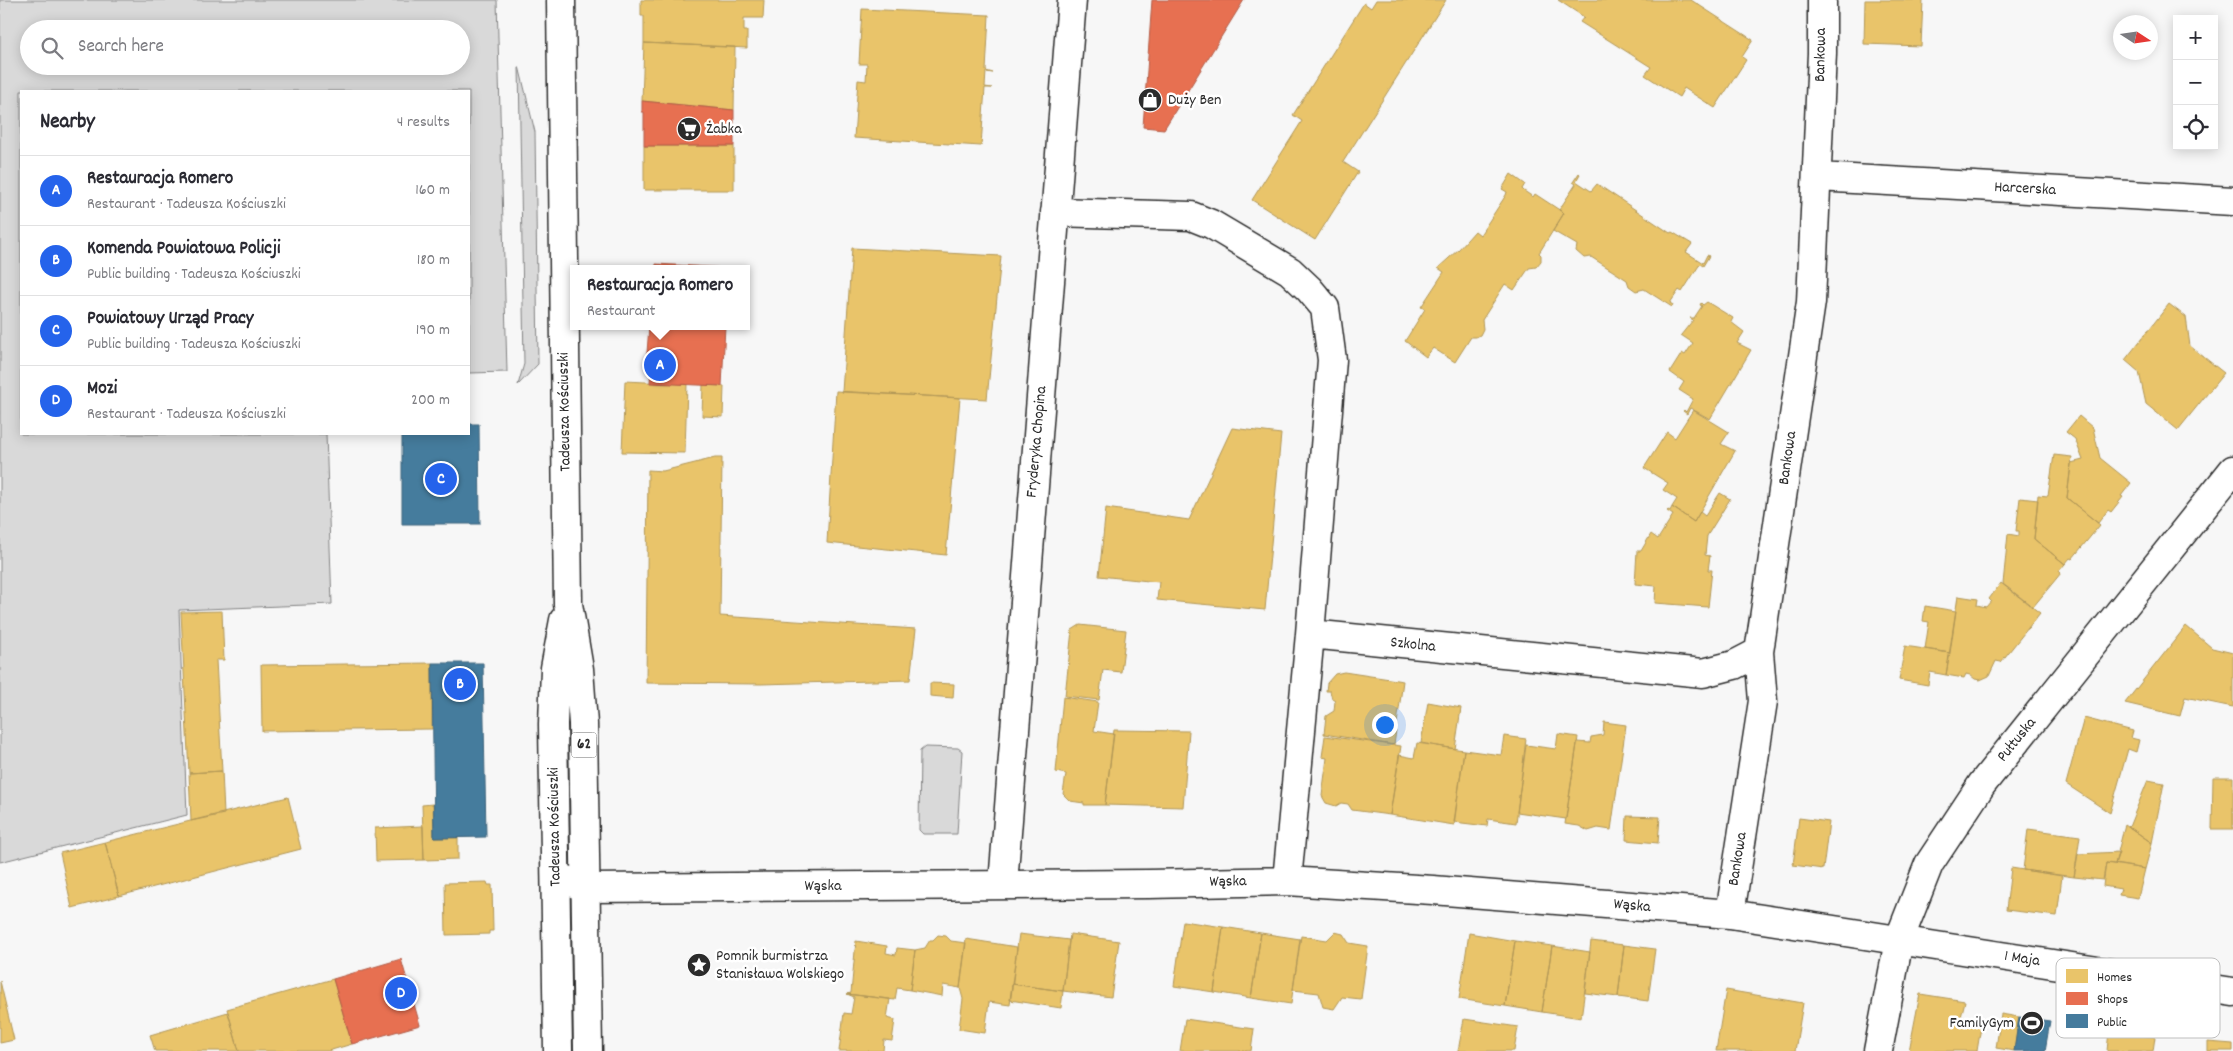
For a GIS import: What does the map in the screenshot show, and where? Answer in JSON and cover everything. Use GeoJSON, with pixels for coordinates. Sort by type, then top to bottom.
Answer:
{"type":"FeatureCollection","features":[{"type":"Feature","properties":{"kind":"street","name":"Fryderyka Chopina"},"geometry":{"type":"LineString","coordinates":[[1003,884],[1072,0]]}},
{"type":"Feature","properties":{"kind":"street","name":"Bankowa"},"geometry":{"type":"LineString","coordinates":[[1730,914],[1763,701],[1759,652],[1811,302],[1818,177],[1822,0]]}},
{"type":"Feature","properties":{"kind":"street","name":"Tadeusza Kościuszki"},"geometry":{"type":"LineString","coordinates":[[559,3],[568,604],[579,669],[584,724],[588,1051]]}},
{"type":"Feature","properties":{"kind":"street","name":"Harcerska"},"geometry":{"type":"LineString","coordinates":[[1818,177],[2233,201]]}},
{"type":"Feature","properties":{"kind":"street"},"geometry":{"type":"LineString","coordinates":[[1055,212],[1191,216],[1211,224],[1290,271],[1325,308],[1332,360],[1310,634],[1287,881]]}},
{"type":"Feature","properties":{"kind":"street","name":"Pułtuska"},"geometry":{"type":"LineString","coordinates":[[1878,1051],[1899,940],[1929,864],[1982,784],[2233,470]]}},
{"type":"Feature","properties":{"kind":"street","name":"Tadeusza Kościuszki"},"geometry":{"type":"LineString","coordinates":[[558,1051],[555,668],[568,604]]}},
{"type":"Feature","properties":{"kind":"street","name":"Szkolna"},"geometry":{"type":"LineString","coordinates":[[1310,634],[1703,673],[1734,665],[1759,652]]}},
{"type":"Feature","properties":{"kind":"street","name":"Wąska"},"geometry":{"type":"LineString","coordinates":[[556,876],[586,888],[1287,881],[1433,890],[1730,914],[1899,940]]}},
{"type":"Feature","properties":{"kind":"street","name":"1 Maja"},"geometry":{"type":"LineString","coordinates":[[1899,940],[2056,964]]}},
{"type":"Feature","properties":{"kind":"street","name":"1 Maja"},"geometry":{"type":"LineString","coordinates":[[2220,990],[2233,992]]}},
{"type":"Feature","properties":{"kind":"shaded area"},"geometry":{"type":"Polygon","coordinates":[[[0,0],[497,0],[507,372],[470,373],[470,90],[20,90],[20,435],[326,435],[332,604],[179,610],[187,815],[0,862],[0,0]]]}},
{"type":"Feature","properties":{"kind":"shaded area"},"geometry":{"type":"Polygon","coordinates":[[[519,66],[535,132],[538,364],[518,385],[524,364],[519,66]]]}},
{"type":"Feature","properties":{"kind":"shaded area"},"geometry":{"type":"Polygon","coordinates":[[[925,747],[958,748],[962,751],[957,834],[923,834],[919,830],[920,751],[925,747]]]}},
{"type":"Feature","properties":{"kind":"building: Homes"},"geometry":{"type":"Polygon","coordinates":[[[641,0],[764,0],[763,18],[744,18],[744,31],[747,31],[747,48],[644,43],[644,16],[641,16],[641,0]]]}},
{"type":"Feature","properties":{"kind":"building: Homes"},"geometry":{"type":"Polygon","coordinates":[[[1376,0],[1446,0],[1343,162],[1358,172],[1315,240],[1252,200],[1302,121],[1293,115],[1364,3],[1371,8],[1376,0]]]}},
{"type":"Feature","properties":{"kind":"building: Homes"},"geometry":{"type":"Polygon","coordinates":[[[1558,0],[1691,0],[1753,40],[1742,57],[1746,60],[1715,108],[1684,88],[1679,97],[1645,75],[1651,67],[1580,22],[1584,17],[1558,0]]]}},
{"type":"Feature","properties":{"kind":"building: Homes"},"geometry":{"type":"Polygon","coordinates":[[[1865,0],[1923,0],[1921,46],[1864,44],[1865,0]]]}},
{"type":"Feature","properties":{"kind":"building: Homes"},"geometry":{"type":"Polygon","coordinates":[[[862,9],[989,15],[986,71],[993,73],[986,72],[985,87],[992,88],[985,88],[981,146],[854,138],[858,80],[866,81],[867,64],[859,64],[862,9]]]}},
{"type":"Feature","properties":{"kind":"building: Homes"},"geometry":{"type":"Polygon","coordinates":[[[644,43],[735,47],[734,110],[642,101],[644,43]]]}},
{"type":"Feature","properties":{"kind":"building: Homes"},"geometry":{"type":"Polygon","coordinates":[[[644,146],[734,146],[734,190],[644,190],[644,146]]]}},
{"type":"Feature","properties":{"kind":"building: Homes"},"geometry":{"type":"Polygon","coordinates":[[[1579,173],[1576,181],[1591,191],[1597,184],[1670,233],[1672,232],[1692,244],[1686,252],[1703,263],[1707,255],[1709,256],[1703,266],[1700,264],[1682,292],[1679,290],[1670,303],[1673,305],[1672,307],[1644,289],[1636,291],[1629,286],[1627,280],[1591,257],[1584,258],[1576,251],[1577,245],[1553,231],[1564,213],[1559,210],[1576,184],[1573,182],[1579,173]]]}},
{"type":"Feature","properties":{"kind":"building: Homes"},"geometry":{"type":"Polygon","coordinates":[[[1511,174],[1525,184],[1522,189],[1524,191],[1533,197],[1535,194],[1564,213],[1539,253],[1541,261],[1536,267],[1529,268],[1514,290],[1505,284],[1482,320],[1483,329],[1480,335],[1471,337],[1455,362],[1433,348],[1426,357],[1405,341],[1425,309],[1421,307],[1444,272],[1438,268],[1475,231],[1480,235],[1506,195],[1507,192],[1502,189],[1511,174]]]}},
{"type":"Feature","properties":{"kind":"building: Homes"},"geometry":{"type":"Polygon","coordinates":[[[852,248],[1001,256],[987,399],[842,392],[852,248]]]}},
{"type":"Feature","properties":{"kind":"building: Homes"},"geometry":{"type":"Polygon","coordinates":[[[1707,302],[1733,318],[1731,322],[1744,332],[1737,343],[1751,350],[1710,419],[1690,408],[1687,414],[1683,411],[1686,412],[1693,399],[1679,390],[1684,382],[1670,372],[1682,353],[1685,355],[1693,343],[1681,335],[1693,320],[1690,318],[1694,318],[1702,306],[1700,305],[1701,303],[1703,305],[1707,302]]]}},
{"type":"Feature","properties":{"kind":"building: Homes"},"geometry":{"type":"Polygon","coordinates":[[[2169,304],[2186,317],[2190,346],[2224,373],[2178,430],[2146,404],[2139,372],[2125,360],[2169,304]]]}},
{"type":"Feature","properties":{"kind":"building: Homes"},"geometry":{"type":"Polygon","coordinates":[[[625,381],[687,384],[685,453],[622,452],[625,381]]]}},
{"type":"Feature","properties":{"kind":"building: Homes"},"geometry":{"type":"Polygon","coordinates":[[[703,385],[724,386],[723,417],[702,416],[703,385]]]}},
{"type":"Feature","properties":{"kind":"building: Homes"},"geometry":{"type":"Polygon","coordinates":[[[836,391],[960,398],[946,555],[827,543],[836,391]]]}},
{"type":"Feature","properties":{"kind":"building: Homes"},"geometry":{"type":"Polygon","coordinates":[[[1693,410],[1729,432],[1721,444],[1735,451],[1694,522],[1672,507],[1677,499],[1663,490],[1668,483],[1644,468],[1667,432],[1675,438],[1693,410]]]}},
{"type":"Feature","properties":{"kind":"building: Homes"},"geometry":{"type":"Polygon","coordinates":[[[2079,416],[2093,428],[2100,458],[2131,483],[2111,512],[2108,510],[2098,523],[2067,498],[2071,463],[2083,460],[2075,439],[2066,432],[2079,416]]]}},
{"type":"Feature","properties":{"kind":"building: Homes"},"geometry":{"type":"Polygon","coordinates":[[[1232,428],[1281,434],[1265,610],[1157,600],[1159,582],[1099,576],[1106,508],[1189,520],[1232,428]]]}},
{"type":"Feature","properties":{"kind":"building: Homes"},"geometry":{"type":"Polygon","coordinates":[[[2054,455],[2072,457],[2067,498],[2100,525],[2072,559],[2070,558],[2065,564],[2034,539],[2038,495],[2048,496],[2054,455]]]}},
{"type":"Feature","properties":{"kind":"building: Homes"},"geometry":{"type":"Polygon","coordinates":[[[715,458],[722,458],[720,616],[916,629],[910,680],[761,684],[646,683],[648,470],[663,471],[715,458]]]}},
{"type":"Feature","properties":{"kind":"building: Homes"},"geometry":{"type":"Polygon","coordinates":[[[1720,493],[1730,499],[1707,536],[1705,555],[1710,556],[1708,570],[1712,570],[1708,607],[1655,603],[1656,586],[1635,584],[1637,551],[1641,551],[1651,534],[1658,539],[1673,515],[1667,511],[1670,511],[1672,507],[1694,522],[1700,512],[1705,516],[1720,493]]]}},
{"type":"Feature","properties":{"kind":"building: Homes"},"geometry":{"type":"Polygon","coordinates":[[[2020,498],[2038,500],[2034,539],[2065,564],[2059,571],[2061,573],[2033,607],[2003,584],[2008,534],[2019,536],[2019,531],[2016,531],[2020,498]]]}},
{"type":"Feature","properties":{"kind":"building: Homes"},"geometry":{"type":"Polygon","coordinates":[[[2001,583],[2040,613],[2001,662],[1996,661],[1989,676],[1980,680],[1966,674],[1964,678],[1946,675],[1958,596],[1978,599],[1977,605],[1986,607],[1991,601],[1989,599],[2001,583]]]}},
{"type":"Feature","properties":{"kind":"building: Homes"},"geometry":{"type":"Polygon","coordinates":[[[1925,606],[1956,611],[1950,653],[1925,649],[1929,622],[1923,621],[1925,606]]]}},
{"type":"Feature","properties":{"kind":"building: Homes"},"geometry":{"type":"Polygon","coordinates":[[[222,611],[224,660],[216,660],[222,771],[189,773],[181,612],[222,611]]]}},
{"type":"Feature","properties":{"kind":"building: Homes"},"geometry":{"type":"Polygon","coordinates":[[[1080,625],[1126,630],[1121,672],[1103,670],[1099,700],[1065,696],[1072,630],[1080,625]]]}},
{"type":"Feature","properties":{"kind":"building: Homes"},"geometry":{"type":"Polygon","coordinates":[[[2186,626],[2212,648],[2233,653],[2233,707],[2185,697],[2180,716],[2125,703],[2186,626]]]}},
{"type":"Feature","properties":{"kind":"building: Homes"},"geometry":{"type":"Polygon","coordinates":[[[1905,646],[1950,653],[1946,675],[1930,672],[1928,685],[1899,680],[1905,646]]]}},
{"type":"Feature","properties":{"kind":"building: Homes"},"geometry":{"type":"Polygon","coordinates":[[[432,663],[432,729],[262,731],[261,665],[432,663]]]}},
{"type":"Feature","properties":{"kind":"building: Homes"},"geometry":{"type":"Polygon","coordinates":[[[1344,672],[1403,681],[1394,745],[1324,734],[1326,716],[1334,711],[1335,701],[1332,699],[1330,691],[1326,691],[1327,683],[1335,674],[1344,672]]]}},
{"type":"Feature","properties":{"kind":"building: Homes"},"geometry":{"type":"Polygon","coordinates":[[[930,683],[954,684],[953,698],[930,696],[930,683]]]}},
{"type":"Feature","properties":{"kind":"building: Homes"},"geometry":{"type":"Polygon","coordinates":[[[1063,697],[1098,702],[1094,731],[1114,734],[1105,805],[1084,805],[1084,803],[1070,801],[1063,794],[1066,774],[1056,772],[1063,697]]]}},
{"type":"Feature","properties":{"kind":"building: Homes"},"geometry":{"type":"Polygon","coordinates":[[[1428,702],[1461,708],[1455,749],[1421,743],[1428,702]]]}},
{"type":"Feature","properties":{"kind":"building: Homes"},"geometry":{"type":"Polygon","coordinates":[[[2084,718],[2133,731],[2131,738],[2139,740],[2136,752],[2128,749],[2110,813],[2066,784],[2084,718]]]}},
{"type":"Feature","properties":{"kind":"building: Homes"},"geometry":{"type":"Polygon","coordinates":[[[1604,722],[1626,725],[1611,830],[1598,828],[1588,831],[1579,826],[1565,824],[1577,742],[1590,743],[1591,737],[1603,735],[1604,722]]]}},
{"type":"Feature","properties":{"kind":"building: Homes"},"geometry":{"type":"Polygon","coordinates":[[[1114,730],[1189,731],[1183,807],[1105,805],[1114,730]]]}},
{"type":"Feature","properties":{"kind":"building: Homes"},"geometry":{"type":"Polygon","coordinates":[[[1558,734],[1578,737],[1566,819],[1517,812],[1526,745],[1556,749],[1558,734]]]}},
{"type":"Feature","properties":{"kind":"building: Homes"},"geometry":{"type":"Polygon","coordinates":[[[1325,736],[1401,746],[1390,815],[1352,810],[1348,804],[1341,803],[1336,806],[1326,803],[1322,796],[1327,758],[1322,757],[1325,736]]]}},
{"type":"Feature","properties":{"kind":"building: Homes"},"geometry":{"type":"Polygon","coordinates":[[[1504,736],[1526,739],[1516,823],[1488,819],[1487,826],[1454,822],[1464,750],[1501,755],[1504,736]]]}},
{"type":"Feature","properties":{"kind":"building: Homes"},"geometry":{"type":"Polygon","coordinates":[[[1417,743],[1464,750],[1454,825],[1390,815],[1399,755],[1414,758],[1417,743]]]}},
{"type":"Feature","properties":{"kind":"building: Homes"},"geometry":{"type":"Polygon","coordinates":[[[222,771],[224,814],[191,821],[189,773],[222,771]]]}},
{"type":"Feature","properties":{"kind":"building: Homes"},"geometry":{"type":"Polygon","coordinates":[[[2213,777],[2233,777],[2233,829],[2212,829],[2213,777]]]}},
{"type":"Feature","properties":{"kind":"building: Homes"},"geometry":{"type":"Polygon","coordinates":[[[2148,780],[2164,783],[2152,843],[2129,827],[2148,780]]]}},
{"type":"Feature","properties":{"kind":"building: Homes"},"geometry":{"type":"Polygon","coordinates":[[[288,797],[301,849],[119,896],[105,842],[288,797]]]}},
{"type":"Feature","properties":{"kind":"building: Homes"},"geometry":{"type":"Polygon","coordinates":[[[433,804],[434,838],[458,838],[458,859],[424,860],[422,805],[433,804]]]}},
{"type":"Feature","properties":{"kind":"building: Homes"},"geometry":{"type":"Polygon","coordinates":[[[1627,816],[1660,817],[1658,843],[1626,840],[1627,816]]]}},
{"type":"Feature","properties":{"kind":"building: Homes"},"geometry":{"type":"Polygon","coordinates":[[[1799,818],[1829,822],[1823,869],[1793,865],[1799,818]]]}},
{"type":"Feature","properties":{"kind":"building: Homes"},"geometry":{"type":"Polygon","coordinates":[[[2125,824],[2152,843],[2145,869],[2115,864],[2125,824]]]}},
{"type":"Feature","properties":{"kind":"building: Homes"},"geometry":{"type":"Polygon","coordinates":[[[423,826],[424,860],[376,861],[375,828],[423,826]]]}},
{"type":"Feature","properties":{"kind":"building: Homes"},"geometry":{"type":"Polygon","coordinates":[[[2028,829],[2080,836],[2074,877],[2023,870],[2028,829]]]}},
{"type":"Feature","properties":{"kind":"building: Homes"},"geometry":{"type":"Polygon","coordinates":[[[105,842],[119,896],[72,908],[60,853],[105,842]]]}},
{"type":"Feature","properties":{"kind":"building: Homes"},"geometry":{"type":"Polygon","coordinates":[[[2119,852],[2115,864],[2106,863],[2103,880],[2074,877],[2078,854],[2119,852]]]}},
{"type":"Feature","properties":{"kind":"building: Homes"},"geometry":{"type":"Polygon","coordinates":[[[2106,863],[2145,869],[2138,898],[2119,895],[2121,889],[2103,886],[2106,863]]]}},
{"type":"Feature","properties":{"kind":"building: Homes"},"geometry":{"type":"Polygon","coordinates":[[[2011,868],[2062,876],[2057,916],[2006,910],[2011,868]]]}},
{"type":"Feature","properties":{"kind":"building: Homes"},"geometry":{"type":"Polygon","coordinates":[[[487,882],[488,885],[492,885],[493,931],[489,931],[489,934],[446,935],[445,883],[487,882]]]}},
{"type":"Feature","properties":{"kind":"building: Homes"},"geometry":{"type":"Polygon","coordinates":[[[1183,921],[1223,927],[1214,992],[1174,986],[1183,921]]]}},
{"type":"Feature","properties":{"kind":"building: Homes"},"geometry":{"type":"Polygon","coordinates":[[[1223,927],[1261,933],[1251,998],[1214,992],[1223,927]]]}},
{"type":"Feature","properties":{"kind":"building: Homes"},"geometry":{"type":"Polygon","coordinates":[[[1335,932],[1343,934],[1349,943],[1368,946],[1361,999],[1342,997],[1334,1009],[1323,1007],[1319,993],[1293,990],[1301,936],[1327,940],[1335,932]]]}},
{"type":"Feature","properties":{"kind":"building: Homes"},"geometry":{"type":"Polygon","coordinates":[[[1261,933],[1300,939],[1291,1004],[1251,998],[1261,933]]]}},
{"type":"Feature","properties":{"kind":"building: Homes"},"geometry":{"type":"Polygon","coordinates":[[[1469,933],[1515,941],[1505,1006],[1459,999],[1469,933]]]}},
{"type":"Feature","properties":{"kind":"building: Homes"},"geometry":{"type":"Polygon","coordinates":[[[1019,934],[1069,940],[1063,991],[1012,984],[1019,934]]]}},
{"type":"Feature","properties":{"kind":"building: Homes"},"geometry":{"type":"Polygon","coordinates":[[[1070,934],[1119,941],[1111,997],[1063,991],[1070,934]]]}},
{"type":"Feature","properties":{"kind":"building: Homes"},"geometry":{"type":"Polygon","coordinates":[[[938,935],[946,936],[951,941],[966,943],[960,988],[943,985],[942,996],[910,990],[915,950],[925,948],[930,940],[933,940],[938,935]]]}},
{"type":"Feature","properties":{"kind":"building: Homes"},"geometry":{"type":"Polygon","coordinates":[[[966,939],[1017,947],[1010,1005],[989,1002],[985,1033],[959,1029],[963,999],[960,988],[966,939]]]}},
{"type":"Feature","properties":{"kind":"building: Homes"},"geometry":{"type":"Polygon","coordinates":[[[856,941],[887,946],[886,953],[896,955],[897,948],[915,950],[910,990],[897,988],[895,1000],[847,994],[851,993],[856,941]]]}},
{"type":"Feature","properties":{"kind":"building: Homes"},"geometry":{"type":"Polygon","coordinates":[[[1515,941],[1552,946],[1542,1012],[1505,1006],[1515,941]]]}},
{"type":"Feature","properties":{"kind":"building: Homes"},"geometry":{"type":"Polygon","coordinates":[[[1591,941],[1624,945],[1618,997],[1585,993],[1591,941]]]}},
{"type":"Feature","properties":{"kind":"building: Homes"},"geometry":{"type":"Polygon","coordinates":[[[1624,945],[1655,949],[1648,1001],[1618,997],[1624,945]]]}},
{"type":"Feature","properties":{"kind":"building: Homes"},"geometry":{"type":"Polygon","coordinates":[[[1552,946],[1590,952],[1581,1018],[1542,1012],[1552,946]]]}},
{"type":"Feature","properties":{"kind":"building: Homes"},"geometry":{"type":"Polygon","coordinates":[[[333,979],[352,1044],[328,1051],[239,1051],[227,1009],[333,979]]]}},
{"type":"Feature","properties":{"kind":"building: Homes"},"geometry":{"type":"Polygon","coordinates":[[[0,981],[14,1040],[0,1043],[0,981]]]}},
{"type":"Feature","properties":{"kind":"building: Homes"},"geometry":{"type":"Polygon","coordinates":[[[1012,984],[1063,991],[1061,1008],[1010,1000],[1012,984]]]}},
{"type":"Feature","properties":{"kind":"building: Homes"},"geometry":{"type":"Polygon","coordinates":[[[1726,990],[1803,1003],[1795,1051],[1716,1051],[1726,990]]]}},
{"type":"Feature","properties":{"kind":"building: Homes"},"geometry":{"type":"Polygon","coordinates":[[[847,994],[890,999],[887,1018],[895,1020],[892,1041],[884,1040],[883,1051],[839,1051],[844,1013],[851,1014],[854,997],[847,994]]]}},
{"type":"Feature","properties":{"kind":"building: Homes"},"geometry":{"type":"Polygon","coordinates":[[[1920,994],[1965,1001],[1961,1017],[1982,1021],[1977,1051],[1909,1051],[1920,994]]]}},
{"type":"Feature","properties":{"kind":"building: Homes"},"geometry":{"type":"Polygon","coordinates":[[[228,1012],[239,1051],[155,1051],[150,1035],[228,1012]]]}},
{"type":"Feature","properties":{"kind":"building: Homes"},"geometry":{"type":"Polygon","coordinates":[[[2001,1014],[2019,1017],[2014,1051],[1996,1048],[2001,1014]]]}},
{"type":"Feature","properties":{"kind":"building: Homes"},"geometry":{"type":"Polygon","coordinates":[[[1185,1019],[1254,1029],[1251,1051],[1180,1051],[1185,1019]]]}},
{"type":"Feature","properties":{"kind":"building: Homes"},"geometry":{"type":"Polygon","coordinates":[[[1464,1019],[1518,1027],[1514,1051],[1458,1051],[1464,1019]]]}},
{"type":"Feature","properties":{"kind":"building: Homes"},"geometry":{"type":"Polygon","coordinates":[[[2108,1038],[2155,1038],[2153,1051],[2107,1051],[2108,1038]]]}},
{"type":"Feature","properties":{"kind":"building: Homes"},"geometry":{"type":"Polygon","coordinates":[[[2208,1042],[2233,1044],[2233,1051],[2208,1051],[2208,1042]]]}},
{"type":"Feature","properties":{"kind":"building: Shops"},"geometry":{"type":"Polygon","coordinates":[[[1152,0],[1244,0],[1164,129],[1143,127],[1152,0]]]}},
{"type":"Feature","properties":{"kind":"building: Shops","name":"Żabka"},"geometry":{"type":"Polygon","coordinates":[[[642,101],[734,110],[734,146],[644,146],[644,112],[642,112],[642,101]]]}},
{"type":"Feature","properties":{"kind":"building: Shops"},"geometry":{"type":"Polygon","coordinates":[[[649,330],[725,330],[722,386],[650,383],[651,366],[646,366],[649,330]]]}},
{"type":"Feature","properties":{"kind":"building: Shops"},"geometry":{"type":"Polygon","coordinates":[[[401,959],[420,1025],[352,1044],[333,979],[401,959]]]}},
{"type":"Feature","properties":{"kind":"building: Public"},"geometry":{"type":"Polygon","coordinates":[[[470,424],[479,424],[480,524],[402,524],[402,435],[470,435],[470,424]]]}},
{"type":"Feature","properties":{"kind":"building: Public"},"geometry":{"type":"Polygon","coordinates":[[[432,663],[483,663],[486,837],[434,838],[432,663]]]}},
{"type":"Feature","properties":{"kind":"building: Public"},"geometry":{"type":"Polygon","coordinates":[[[2019,1017],[2050,1021],[2045,1051],[2014,1051],[2019,1017]]]}},
{"type":"Feature","properties":{"kind":"place","name":"Duży Ben"},"geometry":{"type":"Point","coordinates":[1150,100]}},
{"type":"Feature","properties":{"kind":"place","name":"Żabka"},"geometry":{"type":"Point","coordinates":[689,129]}},
{"type":"Feature","properties":{"kind":"place","name":"Restauracja Romero"},"geometry":{"type":"Point","coordinates":[660,365]}},
{"type":"Feature","properties":{"kind":"place","name":"Powiatowy Urząd Pracy"},"geometry":{"type":"Point","coordinates":[441,479]}},
{"type":"Feature","properties":{"kind":"place","name":"Komenda Powiatowa Policji"},"geometry":{"type":"Point","coordinates":[460,684]}},
{"type":"Feature","properties":{"kind":"place","name":"Pomnik burmistrza Stanisława Wolskiego"},"geometry":{"type":"Point","coordinates":[699,965]}},
{"type":"Feature","properties":{"kind":"place","name":"Mozi"},"geometry":{"type":"Point","coordinates":[401,993]}},
{"type":"Feature","properties":{"kind":"place","name":"FamilyGym"},"geometry":{"type":"Point","coordinates":[2032,1023]}}]}
